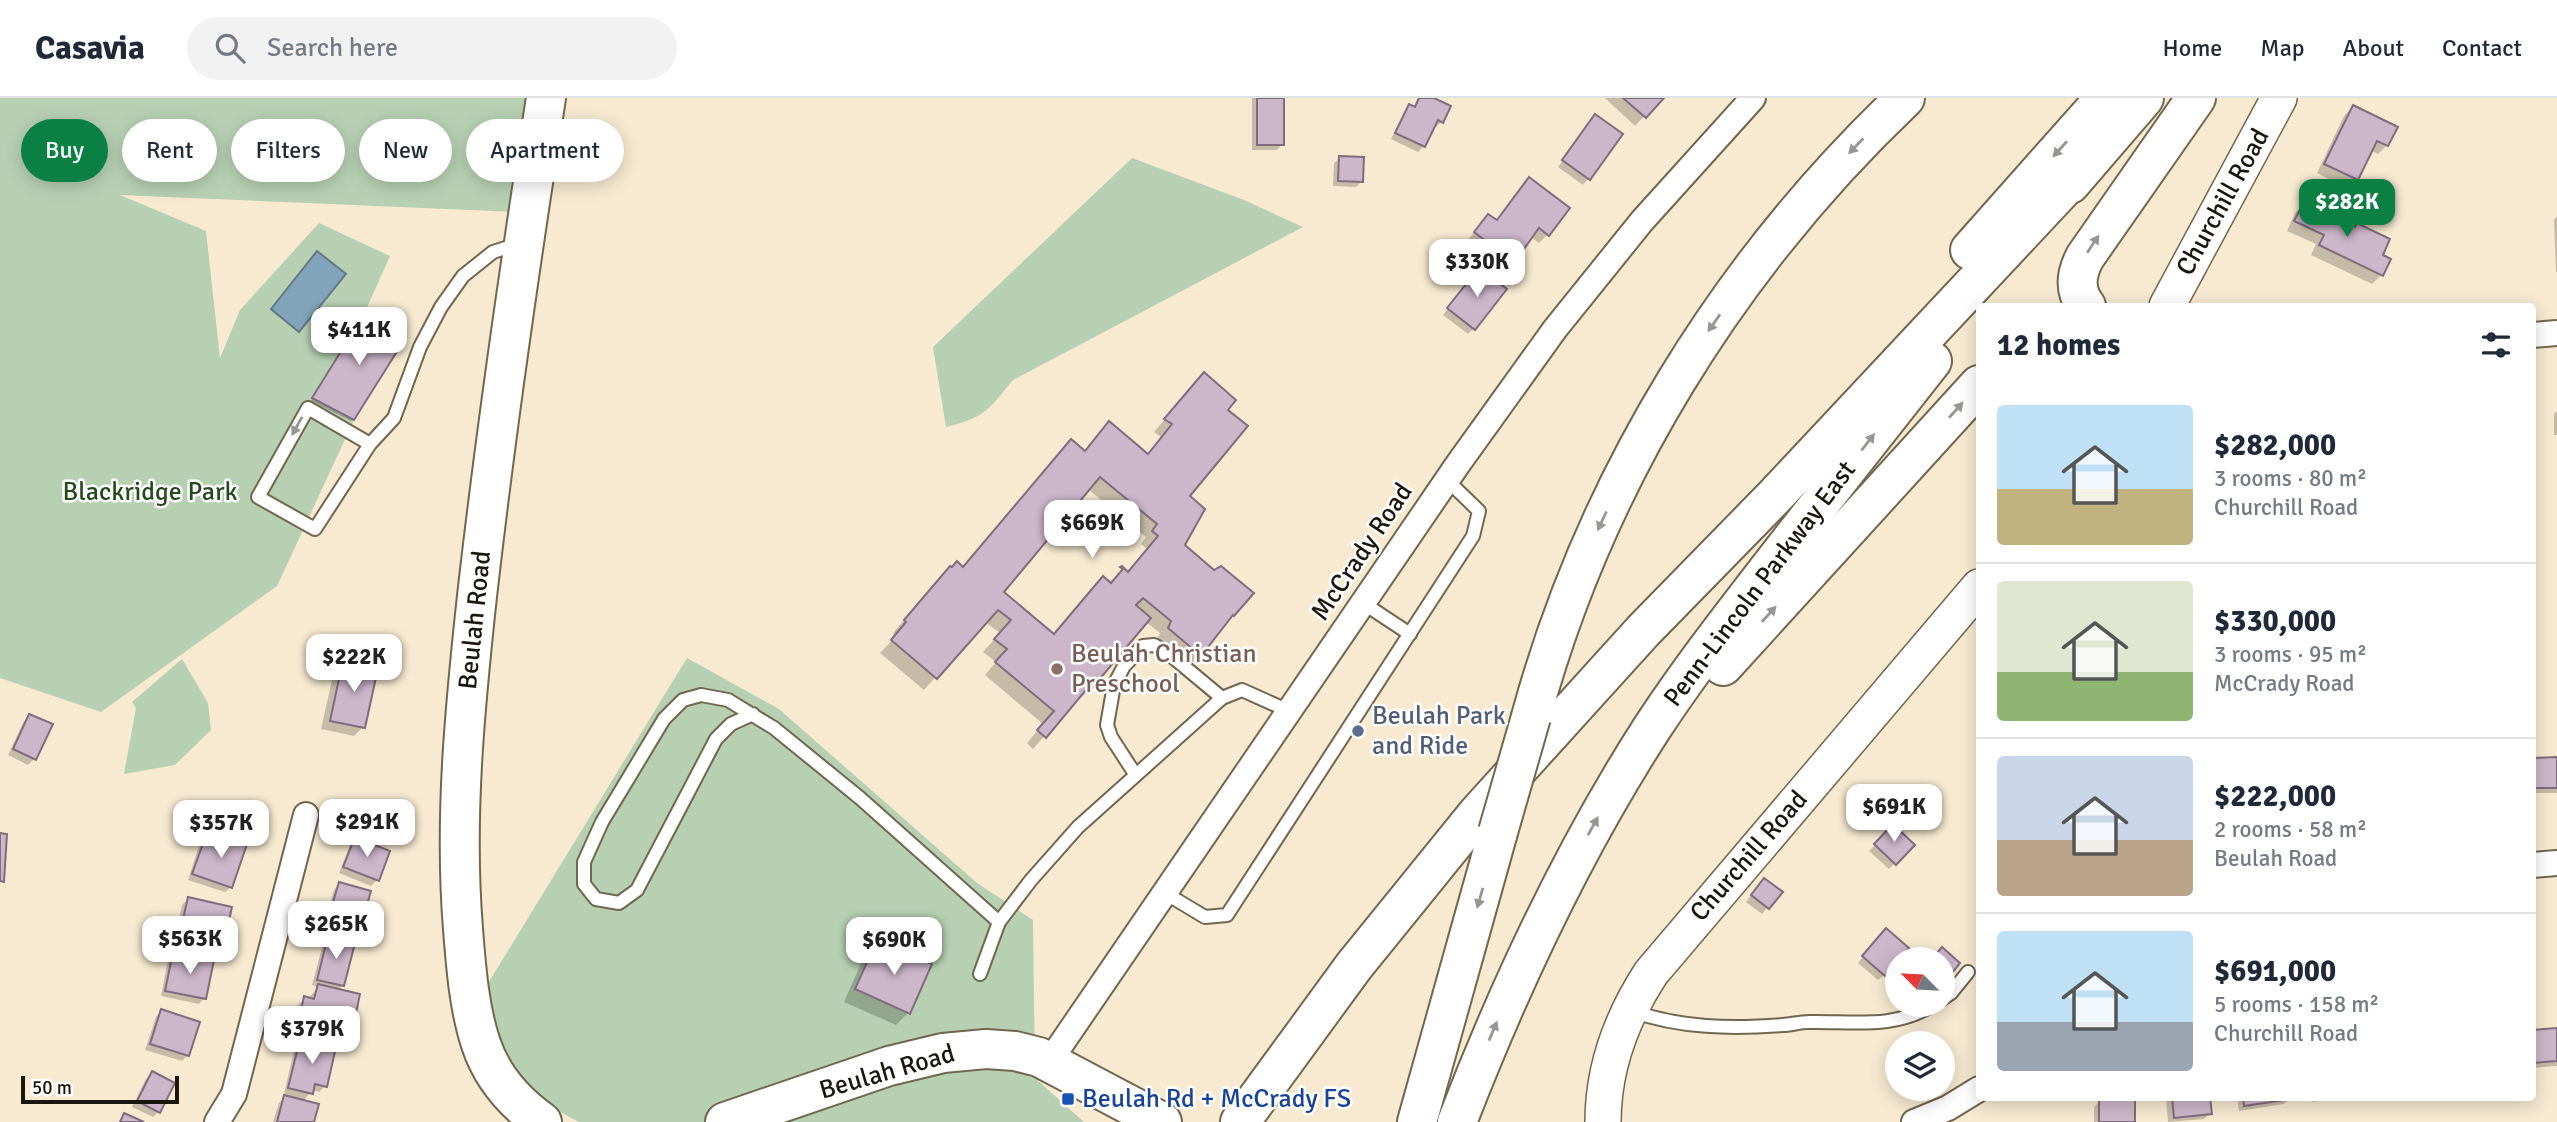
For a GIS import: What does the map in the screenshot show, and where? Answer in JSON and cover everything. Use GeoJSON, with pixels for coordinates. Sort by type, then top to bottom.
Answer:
{"type":"FeatureCollection","features":[{"type":"Feature","properties":{"kind":"main road","name":"Beulah Road"},"geometry":{"type":"LineString","coordinates":[[542,1122],[508,1094],[493,1071],[481,1044],[466,975],[459,850],[459,793],[466,693],[491,476],[546,98]]}},
{"type":"Feature","properties":{"kind":"main road"},"geometry":{"type":"LineString","coordinates":[[1417,1122],[1554,640],[1596,533],[1631,460],[1676,381],[1728,302],[1788,224],[1851,151],[1905,98]]}},
{"type":"Feature","properties":{"kind":"main road"},"geometry":{"type":"LineString","coordinates":[[1643,631],[1763,484],[2105,98]]}},
{"type":"Feature","properties":{"kind":"main road","name":"Penn-Lincoln Parkway East"},"geometry":{"type":"LineString","coordinates":[[1977,303],[2086,163],[2144,98]]}},
{"type":"Feature","properties":{"kind":"main road"},"geometry":{"type":"LineString","coordinates":[[2084,303],[2078,291],[2077,280],[2085,257],[2196,98]]}},
{"type":"Feature","properties":{"kind":"main road"},"geometry":{"type":"LineString","coordinates":[[1240,1122],[1354,966],[1461,834],[1643,631],[1774,497],[2086,163]]}},
{"type":"Feature","properties":{"kind":"main road","name":"Penn-Lincoln Parkway East"},"geometry":{"type":"LineString","coordinates":[[1457,1122],[1494,1029],[1545,918],[1596,820],[1624,773],[1716,637],[1976,304]]}},
{"type":"Feature","properties":{"kind":"main road"},"geometry":{"type":"LineString","coordinates":[[1624,773],[1976,388]]}},
{"type":"Feature","properties":{"kind":"main road","name":"Beulah Road"},"geometry":{"type":"LineString","coordinates":[[725,1122],[889,1066],[943,1053],[1001,1049],[1028,1054],[1049,1062],[1110,1106],[1162,1122]]}},
{"type":"Feature","properties":{"kind":"main road"},"geometry":{"type":"LineString","coordinates":[[1277,1122],[1276,1096],[1283,1061]]}},
{"type":"Feature","properties":{"kind":"street","name":"McCrady Road"},"geometry":{"type":"LineString","coordinates":[[1049,1062],[1447,480],[1547,340],[1598,274],[1683,174],[1753,98]]}},
{"type":"Feature","properties":{"kind":"street","name":"Churchill Road"},"geometry":{"type":"LineString","coordinates":[[2178,298],[2279,98]]}},
{"type":"Feature","properties":{"kind":"street"},"geometry":{"type":"LineString","coordinates":[[2536,335],[2557,333]]}},
{"type":"Feature","properties":{"kind":"street","name":"Churchill Road"},"geometry":{"type":"LineString","coordinates":[[1600,1112],[1615,1042],[1629,1010],[1651,973],[1976,591]]}},
{"type":"Feature","properties":{"kind":"street"},"geometry":{"type":"LineString","coordinates":[[217,1122],[234,1094],[306,815]]}},
{"type":"Feature","properties":{"kind":"street"},"geometry":{"type":"LineString","coordinates":[[2536,865],[2557,863]]}},
{"type":"Feature","properties":{"kind":"street"},"geometry":{"type":"LineString","coordinates":[[1914,1122],[1948,1108],[1976,1091]]}},
{"type":"Feature","properties":{"kind":"lane"},"geometry":{"type":"LineString","coordinates":[[370,444],[307,408],[258,497],[315,529],[370,444],[394,418],[420,347],[440,307],[463,276],[493,252],[525,241]]}},
{"type":"Feature","properties":{"kind":"lane"},"geometry":{"type":"LineString","coordinates":[[1165,893],[1205,917],[1227,915],[1474,536],[1479,511],[1447,480]]}},
{"type":"Feature","properties":{"kind":"lane"},"geometry":{"type":"LineString","coordinates":[[1363,603],[1409,634]]}},
{"type":"Feature","properties":{"kind":"lane"},"geometry":{"type":"LineString","coordinates":[[1135,774],[1111,737],[1107,725],[1114,685],[1124,666],[1143,646],[1154,645],[1168,653],[1222,698]]}},
{"type":"Feature","properties":{"kind":"lane"},"geometry":{"type":"LineString","coordinates":[[980,974],[999,922],[1031,880],[1078,827],[1222,698],[1242,690],[1289,711]]}},
{"type":"Feature","properties":{"kind":"lane"},"geometry":{"type":"LineString","coordinates":[[753,714],[731,724],[716,739],[637,890],[619,903],[596,899],[584,884],[584,862],[602,822],[664,719],[684,700],[701,695],[728,700],[753,714],[860,798],[999,922]]}},
{"type":"Feature","properties":{"kind":"lane"},"geometry":{"type":"LineString","coordinates":[[1955,988],[1968,972]]}},
{"type":"Feature","properties":{"kind":"lane"},"geometry":{"type":"LineString","coordinates":[[1629,1010],[1658,1020],[1678,1023],[1740,1026],[1808,1022],[1878,1023],[1908,1017]]}},
{"type":"Feature","properties":{"kind":"green space","name":"Blackridge Park"},"geometry":{"type":"Polygon","coordinates":[[[0,98],[533,98],[530,119],[466,119],[466,182],[520,182],[516,212],[120,195],[206,231],[220,358],[240,310],[319,223],[390,256],[364,314],[313,398],[354,420],[277,586],[101,712],[0,678],[0,98]]]}},
{"type":"Feature","properties":{"kind":"green space"},"geometry":{"type":"Polygon","coordinates":[[[1132,158],[1244,200],[1303,227],[1013,380],[978,416],[946,427],[933,347],[1132,158]]]}},
{"type":"Feature","properties":{"kind":"green space"},"geometry":{"type":"Polygon","coordinates":[[[687,658],[779,709],[977,883],[1033,920],[1035,1078],[1084,1122],[579,1122],[533,1098],[500,1044],[487,985],[687,658]]]}},
{"type":"Feature","properties":{"kind":"green space"},"geometry":{"type":"Polygon","coordinates":[[[182,659],[208,703],[211,730],[175,765],[124,774],[136,708],[132,702],[182,659]]]}},
{"type":"Feature","properties":{"kind":"water"},"geometry":{"type":"Polygon","coordinates":[[[317,251],[346,274],[299,332],[271,309],[317,251]]]}},
{"type":"Feature","properties":{"kind":"building"},"geometry":{"type":"Polygon","coordinates":[[[1257,98],[1284,98],[1284,145],[1257,145],[1257,98]]]}},
{"type":"Feature","properties":{"kind":"building"},"geometry":{"type":"Polygon","coordinates":[[[1419,98],[1434,98],[1451,106],[1443,123],[1438,120],[1425,147],[1395,133],[1409,104],[1415,107],[1419,98]]]}},
{"type":"Feature","properties":{"kind":"building"},"geometry":{"type":"Polygon","coordinates":[[[1623,98],[1664,98],[1646,118],[1623,98]]]}},
{"type":"Feature","properties":{"kind":"building"},"geometry":{"type":"Polygon","coordinates":[[[2353,105],[2398,127],[2388,146],[2377,141],[2358,180],[2324,164],[2353,105]]]}},
{"type":"Feature","properties":{"kind":"building"},"geometry":{"type":"Polygon","coordinates":[[[1595,114],[1623,134],[1590,180],[1562,160],[1595,114]]]}},
{"type":"Feature","properties":{"kind":"building"},"geometry":{"type":"Polygon","coordinates":[[[1339,156],[1364,157],[1363,182],[1338,181],[1339,156]]]}},
{"type":"Feature","properties":{"kind":"building"},"geometry":{"type":"Polygon","coordinates":[[[1529,177],[1570,208],[1549,236],[1539,228],[1514,263],[1474,232],[1488,214],[1497,220],[1529,177]]]}},
{"type":"Feature","properties":{"kind":"building"},"geometry":{"type":"Polygon","coordinates":[[[2304,202],[2355,227],[2357,223],[2390,239],[2383,255],[2391,259],[2383,276],[2319,245],[2324,235],[2294,221],[2304,202]]]}},
{"type":"Feature","properties":{"kind":"building"},"geometry":{"type":"Polygon","coordinates":[[[1479,268],[1507,289],[1475,330],[1447,308],[1479,268]]]}},
{"type":"Feature","properties":{"kind":"building"},"geometry":{"type":"Polygon","coordinates":[[[364,314],[406,337],[354,420],[312,398],[364,314]]]}},
{"type":"Feature","properties":{"kind":"building"},"geometry":{"type":"Polygon","coordinates":[[[1204,372],[1236,400],[1228,410],[1248,426],[1190,496],[1205,509],[1185,545],[1214,570],[1221,566],[1254,593],[1201,656],[1168,628],[1171,621],[1143,598],[1136,605],[1151,618],[1046,738],[1037,730],[1054,711],[995,662],[1007,649],[994,639],[1011,620],[998,610],[937,679],[891,640],[906,622],[904,620],[950,566],[957,561],[963,567],[1071,439],[1085,451],[1109,421],[1148,454],[1172,424],[1164,419],[1204,372]],[[1100,477],[1004,592],[1054,634],[1103,576],[1111,583],[1123,569],[1120,567],[1128,572],[1158,536],[1152,531],[1157,524],[1100,477]]]}},
{"type":"Feature","properties":{"kind":"building"},"geometry":{"type":"Polygon","coordinates":[[[343,660],[378,668],[365,728],[330,721],[343,660]]]}},
{"type":"Feature","properties":{"kind":"building"},"geometry":{"type":"Polygon","coordinates":[[[29,714],[53,724],[36,760],[13,749],[29,714]]]}},
{"type":"Feature","properties":{"kind":"building"},"geometry":{"type":"Polygon","coordinates":[[[2557,757],[2557,788],[2536,788],[2536,758],[2557,757]]]}},
{"type":"Feature","properties":{"kind":"building"},"geometry":{"type":"Polygon","coordinates":[[[1893,824],[1915,845],[1896,865],[1874,844],[1893,824]]]}},
{"type":"Feature","properties":{"kind":"building"},"geometry":{"type":"Polygon","coordinates":[[[0,833],[7,834],[4,882],[0,881],[0,833]]]}},
{"type":"Feature","properties":{"kind":"building"},"geometry":{"type":"Polygon","coordinates":[[[230,834],[248,841],[232,888],[192,874],[205,838],[226,845],[230,834]]]}},
{"type":"Feature","properties":{"kind":"building"},"geometry":{"type":"Polygon","coordinates":[[[355,837],[390,851],[379,881],[343,867],[355,837]]]}},
{"type":"Feature","properties":{"kind":"building"},"geometry":{"type":"Polygon","coordinates":[[[1764,878],[1783,892],[1769,909],[1751,895],[1764,878]]]}},
{"type":"Feature","properties":{"kind":"building"},"geometry":{"type":"Polygon","coordinates":[[[339,882],[371,891],[358,935],[326,926],[339,882]]]}},
{"type":"Feature","properties":{"kind":"building"},"geometry":{"type":"Polygon","coordinates":[[[188,897],[232,907],[224,943],[180,933],[188,897]]]}},
{"type":"Feature","properties":{"kind":"building"},"geometry":{"type":"Polygon","coordinates":[[[1886,928],[1908,947],[1885,947],[1885,976],[1862,956],[1886,928]]]}},
{"type":"Feature","properties":{"kind":"building"},"geometry":{"type":"Polygon","coordinates":[[[328,936],[355,943],[344,986],[317,980],[328,936]]]}},
{"type":"Feature","properties":{"kind":"building"},"geometry":{"type":"Polygon","coordinates":[[[877,940],[932,964],[910,1014],[855,989],[877,940]]]}},
{"type":"Feature","properties":{"kind":"building"},"geometry":{"type":"Polygon","coordinates":[[[173,952],[214,960],[206,999],[165,991],[173,952]]]}},
{"type":"Feature","properties":{"kind":"building"},"geometry":{"type":"Polygon","coordinates":[[[318,984],[360,994],[351,1038],[298,1026],[304,996],[314,999],[318,984]]]}},
{"type":"Feature","properties":{"kind":"building"},"geometry":{"type":"Polygon","coordinates":[[[161,1009],[200,1022],[189,1056],[150,1044],[161,1009]]]}},
{"type":"Feature","properties":{"kind":"building"},"geometry":{"type":"Polygon","coordinates":[[[2557,1028],[2557,1061],[2536,1063],[2536,1030],[2557,1028]]]}},
{"type":"Feature","properties":{"kind":"building"},"geometry":{"type":"Polygon","coordinates":[[[300,1039],[336,1047],[327,1087],[315,1084],[313,1094],[288,1088],[300,1039]]]}},
{"type":"Feature","properties":{"kind":"building"},"geometry":{"type":"Polygon","coordinates":[[[152,1071],[175,1083],[160,1113],[137,1101],[152,1071]]]}},
{"type":"Feature","properties":{"kind":"building"},"geometry":{"type":"Polygon","coordinates":[[[284,1095],[319,1104],[314,1122],[277,1122],[284,1095]]]}},
{"type":"Feature","properties":{"kind":"building"},"geometry":{"type":"Polygon","coordinates":[[[2099,1101],[2135,1101],[2135,1122],[2099,1122],[2099,1101]]]}},
{"type":"Feature","properties":{"kind":"building"},"geometry":{"type":"Polygon","coordinates":[[[2172,1101],[2210,1101],[2212,1114],[2174,1118],[2172,1101]]]}},
{"type":"Feature","properties":{"kind":"building"},"geometry":{"type":"Polygon","coordinates":[[[2243,1101],[2278,1101],[2244,1106],[2243,1101]]]}},
{"type":"Feature","properties":{"kind":"building"},"geometry":{"type":"Polygon","coordinates":[[[124,1113],[144,1122],[120,1122],[124,1113]]]}},
{"type":"Feature","properties":{"kind":"place","name":"Beulah Christian Preschool"},"geometry":{"type":"Point","coordinates":[1057,669]}},
{"type":"Feature","properties":{"kind":"place","name":"Beulah Park and Ride"},"geometry":{"type":"Point","coordinates":[1358,731]}},
{"type":"Feature","properties":{"kind":"place","name":"Beulah Rd + McCrady FS"},"geometry":{"type":"Point","coordinates":[1068,1099]}}]}
